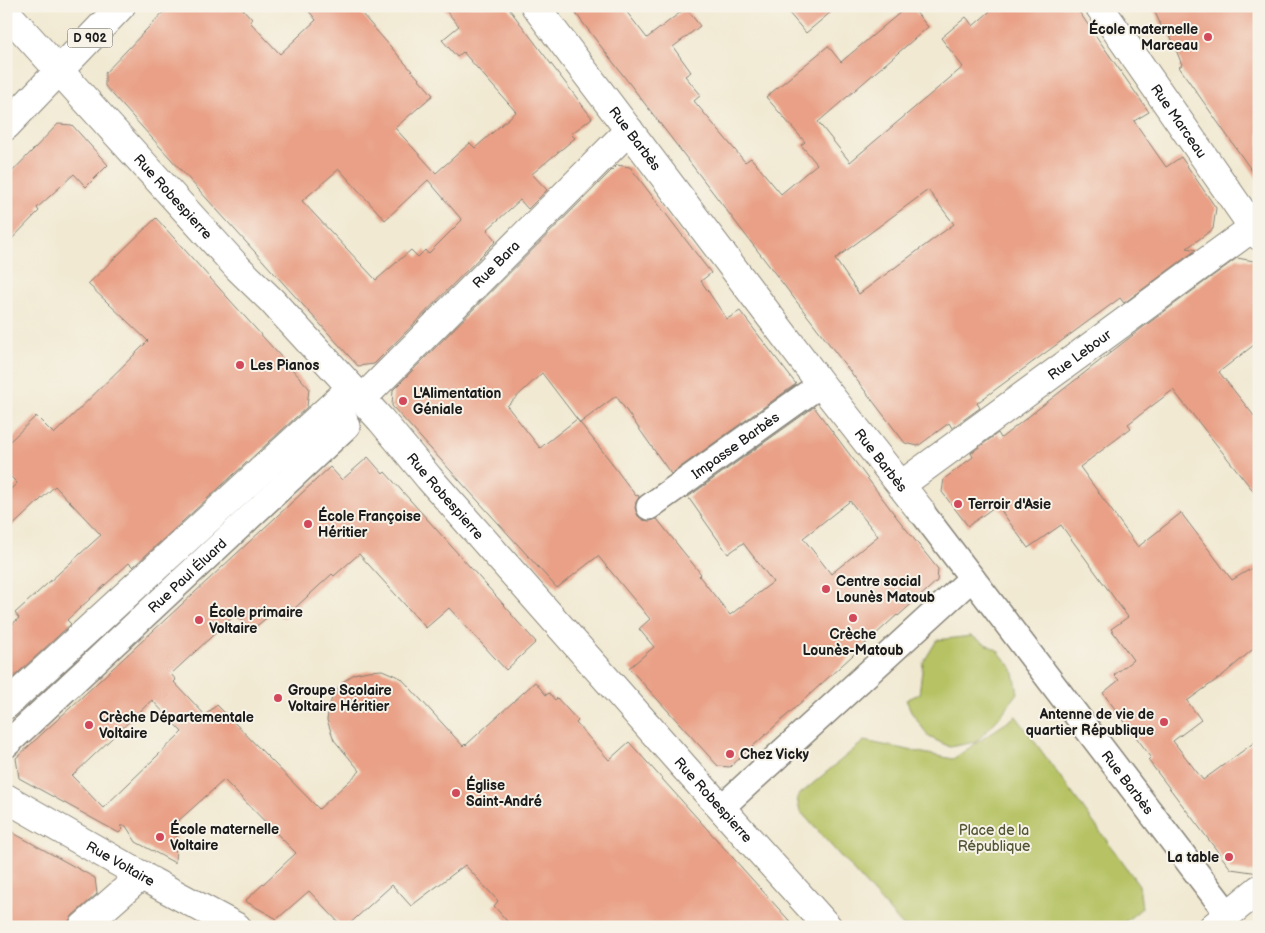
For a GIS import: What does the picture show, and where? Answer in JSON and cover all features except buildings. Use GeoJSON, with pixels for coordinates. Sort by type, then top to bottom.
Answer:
{"type":"FeatureCollection","features":[{"type":"Feature","properties":{"kind":"street","name":"D 902"},"geometry":{"type":"LineString","coordinates":[[6,126],[121,6]]}},
{"type":"Feature","properties":{"kind":"street","name":"Rue Barbès"},"geometry":{"type":"LineString","coordinates":[[535,6],[821,384],[972,578],[1221,920]]}},
{"type":"Feature","properties":{"kind":"street","name":"Rue Marceau"},"geometry":{"type":"LineString","coordinates":[[1099,6],[1257,229]]}},
{"type":"Feature","properties":{"kind":"street","name":"Rue Robespierre"},"geometry":{"type":"LineString","coordinates":[[6,12],[238,268],[271,300],[351,396],[381,420],[429,478],[828,927]]}},
{"type":"Feature","properties":{"kind":"street","name":"Rue Bara"},"geometry":{"type":"LineString","coordinates":[[351,396],[630,130]]}},
{"type":"Feature","properties":{"kind":"street","name":"Rue Lebour"},"geometry":{"type":"LineString","coordinates":[[901,485],[1257,229]]}},
{"type":"Feature","properties":{"kind":"street","name":"Impasse Barbès"},"geometry":{"type":"LineString","coordinates":[[649,507],[821,384]]}},
{"type":"Feature","properties":{"kind":"street","name":"Rue Paul Éluard"},"geometry":{"type":"LineString","coordinates":[[6,705],[351,396]]}},
{"type":"Feature","properties":{"kind":"street","name":"Rue Paul Éluard"},"geometry":{"type":"LineString","coordinates":[[6,745],[347,426],[351,396]]}},
{"type":"Feature","properties":{"kind":"street"},"geometry":{"type":"LineString","coordinates":[[721,808],[972,578]]}},
{"type":"Feature","properties":{"kind":"street","name":"Rue Voltaire"},"geometry":{"type":"LineString","coordinates":[[6,798],[237,927]]}},
{"type":"Feature","properties":{"kind":"street"},"geometry":{"type":"LineString","coordinates":[[83,927],[142,875]]}},
{"type":"Feature","properties":{"kind":"street"},"geometry":{"type":"LineString","coordinates":[[1221,920],[1259,889]]}},
{"type":"Feature","properties":{"kind":"green space"},"geometry":{"type":"Polygon","coordinates":[[[971,636],[997,650],[1013,669],[1018,693],[998,719],[976,742],[950,747],[929,737],[912,713],[906,700],[919,694],[923,663],[937,640],[971,636]]]}},
{"type":"Feature","properties":{"kind":"green space","name":"Place de la République"},"geometry":{"type":"Polygon","coordinates":[[[1016,716],[1139,885],[1142,908],[1119,927],[904,927],[800,811],[797,799],[799,795],[864,741],[953,759],[1016,716]]]}},
{"type":"Feature","properties":{"kind":"place","name":"École maternelle Marceau"},"geometry":{"type":"Point","coordinates":[1208,37]}},
{"type":"Feature","properties":{"kind":"place","name":"Les Pianos"},"geometry":{"type":"Point","coordinates":[240,365]}},
{"type":"Feature","properties":{"kind":"place","name":"L'Alimentation Géniale"},"geometry":{"type":"Point","coordinates":[403,401]}},
{"type":"Feature","properties":{"kind":"place","name":"Terroir d'Asie"},"geometry":{"type":"Point","coordinates":[958,504]}},
{"type":"Feature","properties":{"kind":"place","name":"École Françoise Héritier"},"geometry":{"type":"Point","coordinates":[308,524]}},
{"type":"Feature","properties":{"kind":"place","name":"Centre social Lounès Matoub"},"geometry":{"type":"Point","coordinates":[826,589]}},
{"type":"Feature","properties":{"kind":"place","name":"Crèche Lounès-Matoub"},"geometry":{"type":"Point","coordinates":[853,618]}},
{"type":"Feature","properties":{"kind":"place","name":"École primaire Voltaire"},"geometry":{"type":"Point","coordinates":[199,620]}},
{"type":"Feature","properties":{"kind":"place","name":"Groupe Scolaire Voltaire Héritier"},"geometry":{"type":"Point","coordinates":[278,698]}},
{"type":"Feature","properties":{"kind":"place","name":"Antenne de vie de quartier République"},"geometry":{"type":"Point","coordinates":[1164,722]}},
{"type":"Feature","properties":{"kind":"place","name":"Crèche Départementale Voltaire"},"geometry":{"type":"Point","coordinates":[89,725]}},
{"type":"Feature","properties":{"kind":"place","name":"Chez Vicky"},"geometry":{"type":"Point","coordinates":[730,754]}},
{"type":"Feature","properties":{"kind":"place","name":"Église Saint-André"},"geometry":{"type":"Point","coordinates":[456,793]}},
{"type":"Feature","properties":{"kind":"place","name":"École maternelle Voltaire"},"geometry":{"type":"Point","coordinates":[160,837]}},
{"type":"Feature","properties":{"kind":"place","name":"La table"},"geometry":{"type":"Point","coordinates":[1229,857]}}]}
